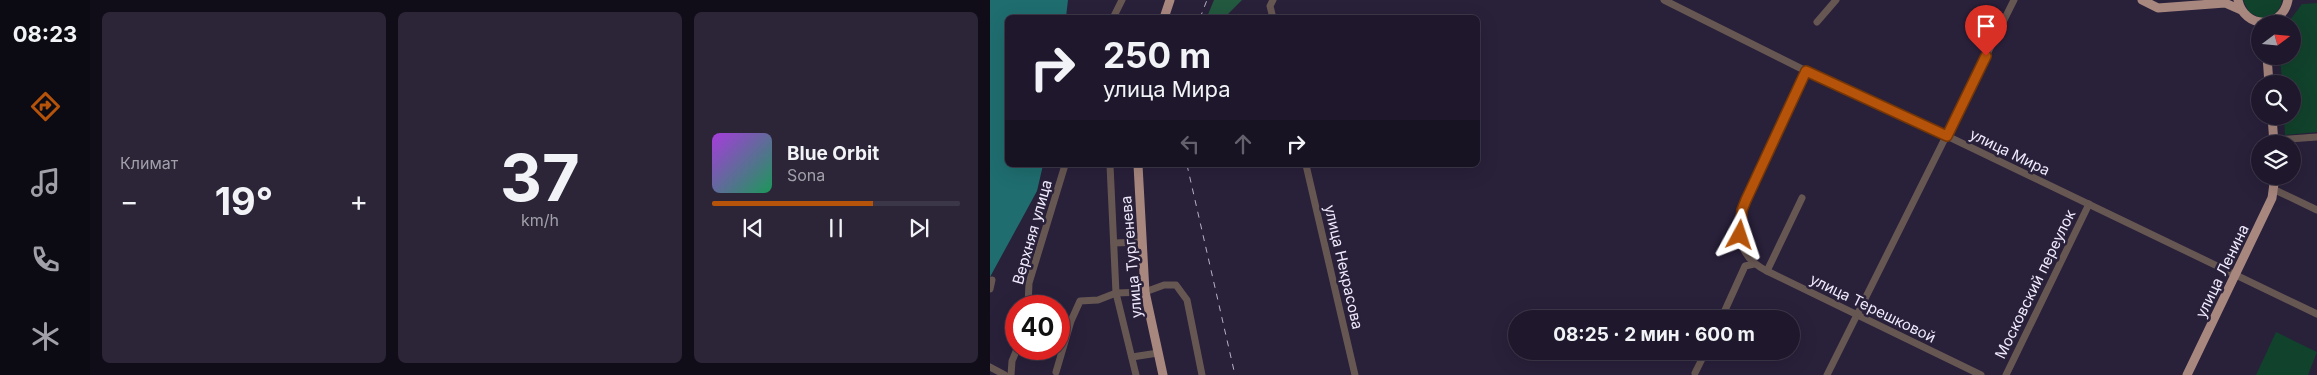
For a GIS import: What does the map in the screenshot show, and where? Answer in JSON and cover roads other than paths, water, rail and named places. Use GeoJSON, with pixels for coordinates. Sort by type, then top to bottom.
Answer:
{"type":"FeatureCollection","features":[{"type":"Feature","properties":{"kind":"main road"},"geometry":{"type":"LineString","coordinates":[[1165,15],[1170,0]]}},
{"type":"Feature","properties":{"kind":"main road"},"geometry":{"type":"LineString","coordinates":[[2142,0],[2158,8],[2226,1],[2241,10],[2251,20]]}},
{"type":"Feature","properties":{"kind":"main road"},"geometry":{"type":"LineString","coordinates":[[2238,0],[2241,10]]}},
{"type":"Feature","properties":{"kind":"main road"},"geometry":{"type":"LineString","coordinates":[[2279,15],[2287,3],[2296,0]]}},
{"type":"Feature","properties":{"kind":"main road","name":"улица Тургенева"},"geometry":{"type":"LineString","coordinates":[[1138,167],[1145,292],[1163,375]]}},
{"type":"Feature","properties":{"kind":"main road","name":"улица Ленина"},"geometry":{"type":"LineString","coordinates":[[2187,375],[2275,190],[2275,185]]}},
{"type":"Feature","properties":{"kind":"street"},"geometry":{"type":"LineString","coordinates":[[1114,15],[1122,0]]}},
{"type":"Feature","properties":{"kind":"street"},"geometry":{"type":"LineString","coordinates":[[1272,0],[1270,6],[1272,15]]}},
{"type":"Feature","properties":{"kind":"street","name":"улица Мира"},"geometry":{"type":"LineString","coordinates":[[1664,0],[1806,71],[1947,136],[2317,314]]}},
{"type":"Feature","properties":{"kind":"street"},"geometry":{"type":"LineString","coordinates":[[1817,22],[1836,0]]}},
{"type":"Feature","properties":{"kind":"street"},"geometry":{"type":"LineString","coordinates":[[1826,375],[1858,315],[2014,0]]}},
{"type":"Feature","properties":{"kind":"street"},"geometry":{"type":"LineString","coordinates":[[1725,310],[1746,266],[1754,264],[1742,246],[1740,235],[1742,210],[1806,71]]}},
{"type":"Feature","properties":{"kind":"street"},"geometry":{"type":"LineString","coordinates":[[2301,139],[2317,137]]}},
{"type":"Feature","properties":{"kind":"street","name":"Верхняя улица"},"geometry":{"type":"LineString","coordinates":[[1028,295],[1029,283],[1064,167]]}},
{"type":"Feature","properties":{"kind":"street"},"geometry":{"type":"LineString","coordinates":[[1110,167],[1116,294],[1136,375]]}},
{"type":"Feature","properties":{"kind":"street","name":"улица Некрасова"},"geometry":{"type":"LineString","coordinates":[[1306,167],[1355,375]]}},
{"type":"Feature","properties":{"kind":"street"},"geometry":{"type":"LineString","coordinates":[[2275,190],[2317,210]]}},
{"type":"Feature","properties":{"kind":"street"},"geometry":{"type":"LineString","coordinates":[[1767,271],[1802,198]]}},
{"type":"Feature","properties":{"kind":"street","name":"Московский переулок"},"geometry":{"type":"LineString","coordinates":[[2006,375],[2088,204]]}},
{"type":"Feature","properties":{"kind":"street"},"geometry":{"type":"LineString","coordinates":[[1114,243],[1142,242]]}},
{"type":"Feature","properties":{"kind":"street","name":"улица Терешковой"},"geometry":{"type":"LineString","coordinates":[[1754,264],[1981,375]]}},
{"type":"Feature","properties":{"kind":"street"},"geometry":{"type":"LineString","coordinates":[[990,289],[992,280]]}},
{"type":"Feature","properties":{"kind":"street"},"geometry":{"type":"LineString","coordinates":[[1056,372],[1080,302],[1098,300],[1116,294],[1145,292],[1164,285],[1176,285],[1187,300],[1202,375]]}},
{"type":"Feature","properties":{"kind":"street"},"geometry":{"type":"LineString","coordinates":[[1132,357],[1158,353]]}},
{"type":"Feature","properties":{"kind":"street"},"geometry":{"type":"LineString","coordinates":[[1010,375],[1012,360]]}},
{"type":"Feature","properties":{"kind":"street"},"geometry":{"type":"LineString","coordinates":[[1696,373],[1702,360]]}},
{"type":"Feature","properties":{"kind":"street"},"geometry":{"type":"LineString","coordinates":[[990,367],[1005,375]]}},
{"type":"Feature","properties":{"kind":"railway"},"geometry":{"type":"LineString","coordinates":[[1201,15],[1207,0]]}},
{"type":"Feature","properties":{"kind":"railway"},"geometry":{"type":"LineString","coordinates":[[1187,167],[1235,375]]}}]}
